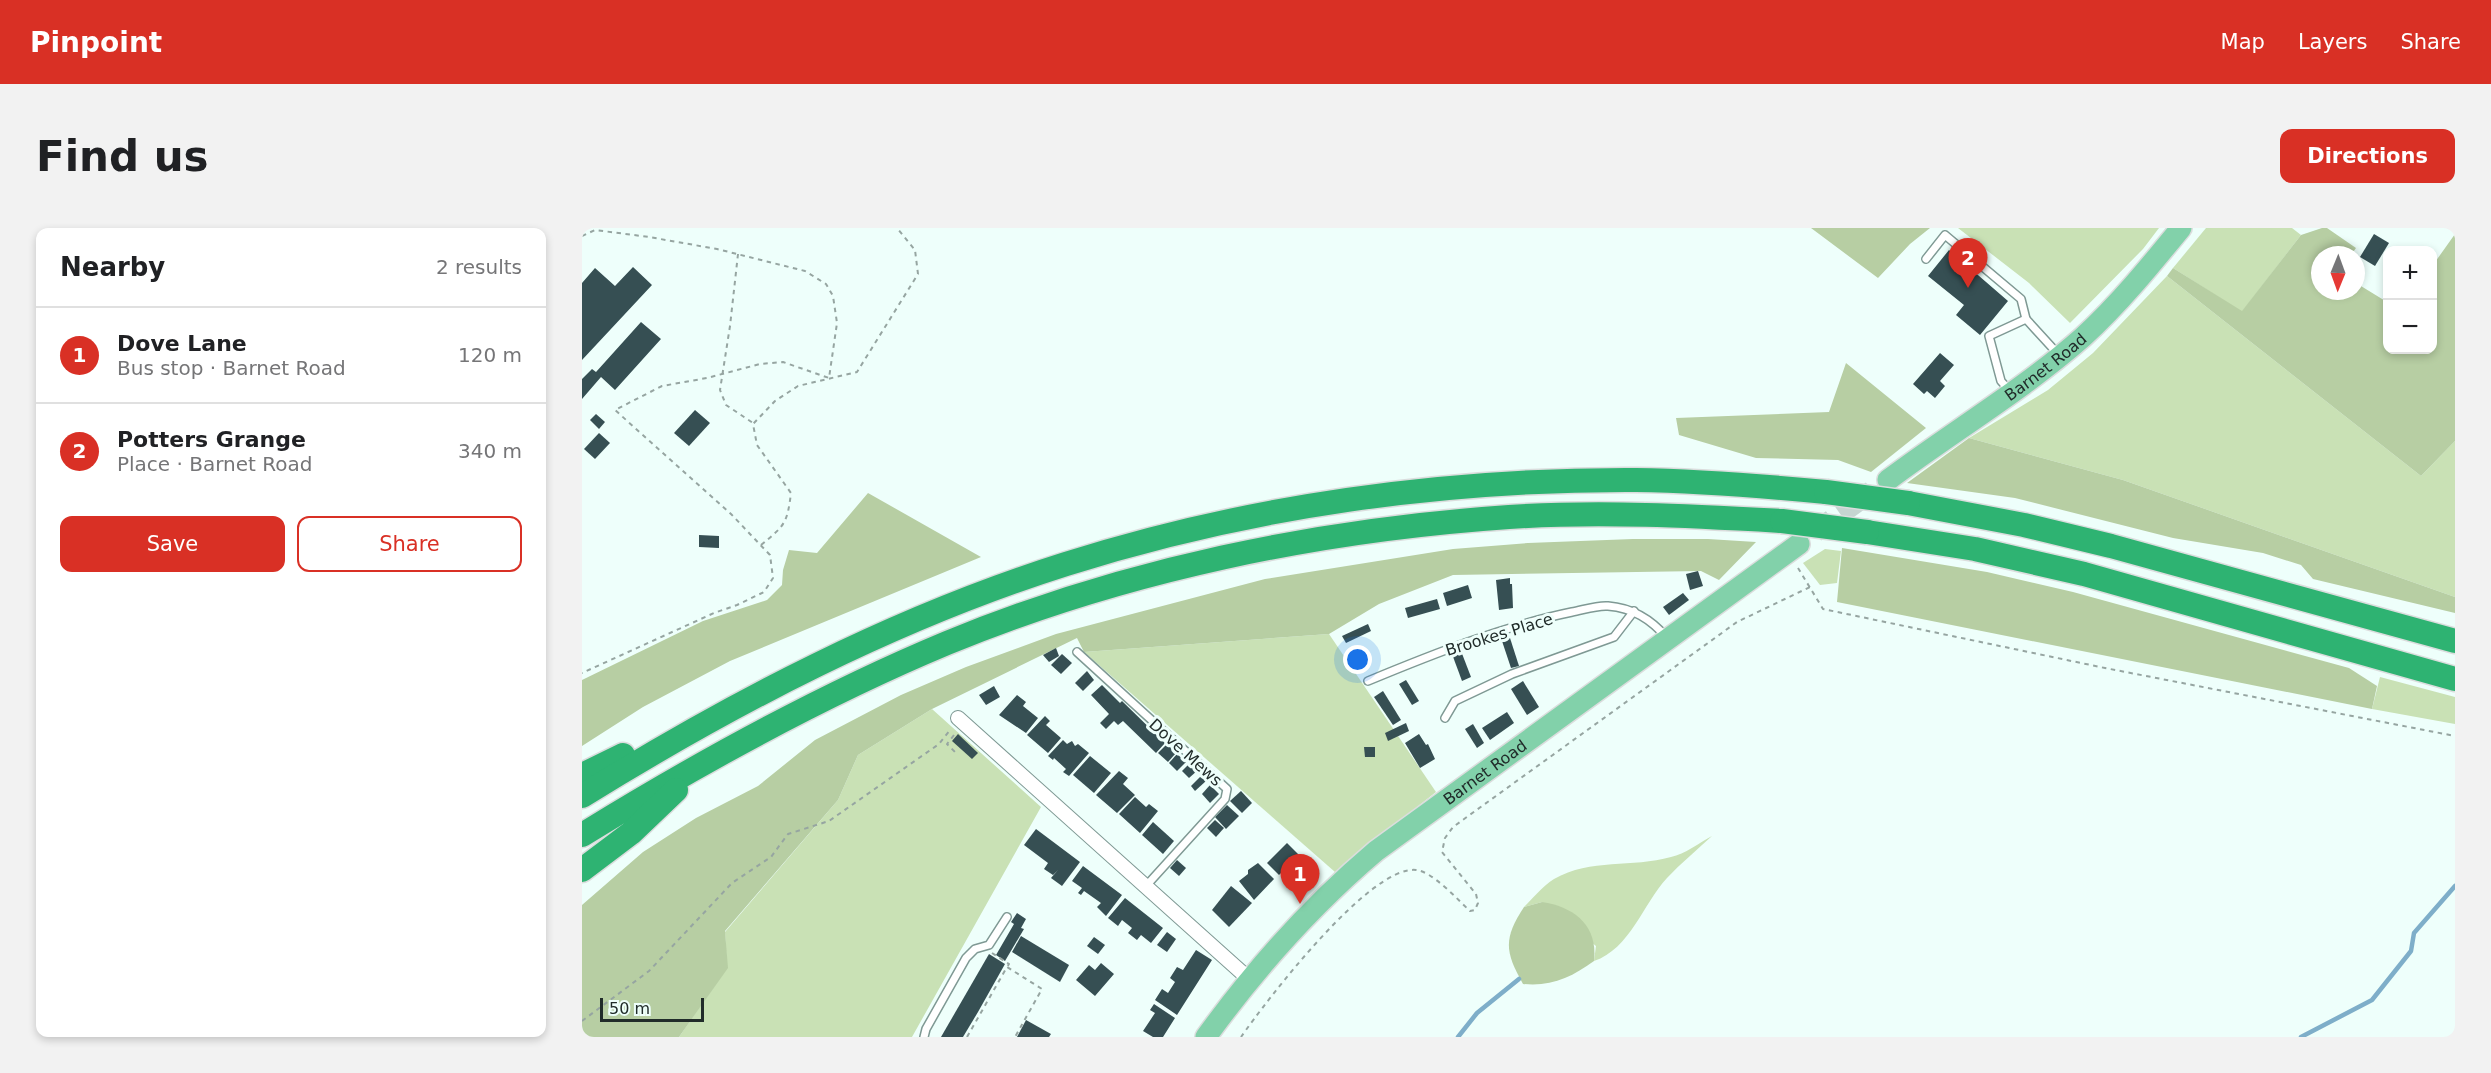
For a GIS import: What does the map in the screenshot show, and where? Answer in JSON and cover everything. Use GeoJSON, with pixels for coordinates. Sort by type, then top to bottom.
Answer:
{"type":"FeatureCollection","features":[{"type":"Feature","properties":{"kind":"highway"},"geometry":{"type":"LineString","coordinates":[[582,796],[696,728],[823,662],[942,609],[1066,564],[1173,534],[1299,508],[1459,487],[1556,481],[1637,480],[1727,483],[1826,492],[1908,503],[2024,525],[2111,546],[2455,641]]}},
{"type":"Feature","properties":{"kind":"highway"},"geometry":{"type":"LineString","coordinates":[[582,835],[706,761],[863,680],[949,642],[1100,591],[1208,562],[1283,546],[1376,531],[1502,518],[1660,515],[1782,521],[1975,549],[2084,574],[2455,679]]}},
{"type":"Feature","properties":{"kind":"highway"},"geometry":{"type":"LineString","coordinates":[[582,775],[633,752],[696,728]]}},
{"type":"Feature","properties":{"kind":"highway"},"geometry":{"type":"LineString","coordinates":[[582,870],[631,833],[706,761]]}},
{"type":"Feature","properties":{"kind":"main road","name":"Barnet Road"},"geometry":{"type":"LineString","coordinates":[[1888,480],[2060,356],[2084,336],[2128,292],[2181,228]]}},
{"type":"Feature","properties":{"kind":"main road","name":"Barnet Road"},"geometry":{"type":"LineString","coordinates":[[1206,1037],[1249,979],[1292,930],[1337,884],[1376,851],[1793,548]]}},
{"type":"Feature","properties":{"kind":"street"},"geometry":{"type":"LineString","coordinates":[[961,720],[1249,979]]}},
{"type":"Feature","properties":{"kind":"lane"},"geometry":{"type":"LineString","coordinates":[[1926,259],[1945,235],[2021,299],[2026,319],[2060,356]]}},
{"type":"Feature","properties":{"kind":"lane"},"geometry":{"type":"LineString","coordinates":[[2011,392],[2001,381],[1989,336],[2026,319]]}},
{"type":"Feature","properties":{"kind":"lane","name":"Brookes Place"},"geometry":{"type":"LineString","coordinates":[[1368,681],[1419,659],[1548,617],[1606,605],[1634,612],[1653,621],[1667,638]]}},
{"type":"Feature","properties":{"kind":"lane"},"geometry":{"type":"LineString","coordinates":[[1445,717],[1455,700],[1512,674],[1614,637],[1634,612]]}},
{"type":"Feature","properties":{"kind":"lane","name":"Dove Mews"},"geometry":{"type":"LineString","coordinates":[[1077,652],[1227,789],[1225,799],[1146,886]]}},
{"type":"Feature","properties":{"kind":"lane"},"geometry":{"type":"LineString","coordinates":[[924,1037],[926,1029],[966,958],[975,949],[989,945],[1007,916]]}},
{"type":"Feature","properties":{"kind":"path"},"geometry":{"type":"LineString","coordinates":[[753,424],[775,401],[798,386],[857,372],[918,274],[915,250],[897,228]]}},
{"type":"Feature","properties":{"kind":"path"},"geometry":{"type":"LineString","coordinates":[[582,236],[595,230],[649,237],[738,254],[805,271],[826,284],[833,296],[837,323],[829,378]]}},
{"type":"Feature","properties":{"kind":"path"},"geometry":{"type":"LineString","coordinates":[[738,254],[720,390],[726,405],[753,424],[757,445],[791,492],[788,519],[781,528],[760,545]]}},
{"type":"Feature","properties":{"kind":"path"},"geometry":{"type":"LineString","coordinates":[[582,673],[764,592],[773,578],[770,555],[731,514],[615,410],[662,386],[760,364],[783,362],[829,378]]}},
{"type":"Feature","properties":{"kind":"path"},"geometry":{"type":"LineString","coordinates":[[1793,548],[1810,587],[1824,609],[2105,668],[2455,736]]}},
{"type":"Feature","properties":{"kind":"path"},"geometry":{"type":"LineString","coordinates":[[1241,1037],[1300,959],[1365,895],[1395,876],[1413,869],[1422,871],[1470,911],[1475,910],[1478,903],[1476,894],[1442,852],[1444,838],[1453,827],[1737,622],[1810,587]]}},
{"type":"Feature","properties":{"kind":"path"},"geometry":{"type":"LineString","coordinates":[[956,753],[947,744],[961,720]]}},
{"type":"Feature","properties":{"kind":"path"},"geometry":{"type":"LineString","coordinates":[[582,1021],[649,970],[732,883],[771,857],[788,834],[829,821],[939,744],[961,720]]}},
{"type":"Feature","properties":{"kind":"path"},"geometry":{"type":"LineString","coordinates":[[967,1037],[1009,964],[993,954],[989,945]]}},
{"type":"Feature","properties":{"kind":"path"},"geometry":{"type":"LineString","coordinates":[[1007,968],[1042,989],[1015,1037]]}},
{"type":"Feature","properties":{"kind":"green space"},"geometry":{"type":"Polygon","coordinates":[[[1811,228],[1930,228],[1910,244],[1878,278],[1811,228]]]}},
{"type":"Feature","properties":{"kind":"green space"},"geometry":{"type":"Polygon","coordinates":[[[1958,228],[2159,228],[2143,249],[2070,323],[2029,283],[1958,228]]]}},
{"type":"Feature","properties":{"kind":"green space"},"geometry":{"type":"Polygon","coordinates":[[[2206,228],[2292,228],[2301,235],[2242,312],[2173,268],[2206,228]]]}},
{"type":"Feature","properties":{"kind":"green space"},"geometry":{"type":"Polygon","coordinates":[[[2327,228],[2353,246],[2311,246],[2311,300],[2365,300],[2365,289],[2383,300],[2383,354],[2437,354],[2437,259],[2455,234],[2455,441],[2421,476],[2167,276],[2173,268],[2242,311],[2301,235],[2327,228]]]}},
{"type":"Feature","properties":{"kind":"green space"},"geometry":{"type":"Polygon","coordinates":[[[2167,276],[2421,476],[2455,441],[2455,597],[2123,480],[1969,438],[2048,390],[2093,353],[2167,276]]]}},
{"type":"Feature","properties":{"kind":"green space"},"geometry":{"type":"Polygon","coordinates":[[[1846,363],[1926,428],[1871,472],[1838,460],[1756,458],[1679,435],[1676,418],[1829,412],[1846,363]]]}},
{"type":"Feature","properties":{"kind":"green space"},"geometry":{"type":"Polygon","coordinates":[[[1969,438],[2123,480],[2455,597],[2455,613],[2313,579],[2301,565],[2263,553],[2173,538],[2015,498],[1907,483],[1969,438]]]}},
{"type":"Feature","properties":{"kind":"green space"},"geometry":{"type":"Polygon","coordinates":[[[868,493],[981,557],[730,661],[643,707],[582,746],[582,680],[703,621],[767,600],[782,585],[783,570],[789,550],[817,553],[868,493]]]}},
{"type":"Feature","properties":{"kind":"green space"},"geometry":{"type":"Polygon","coordinates":[[[1708,539],[1756,542],[1719,580],[1701,571],[1453,575],[1379,604],[1329,634],[1084,652],[1077,638],[932,709],[858,755],[838,800],[725,931],[728,968],[679,1037],[582,1037],[582,905],[643,852],[696,818],[758,786],[815,740],[901,695],[966,667],[1056,634],[1265,579],[1453,549],[1528,543],[1708,539]]]}},
{"type":"Feature","properties":{"kind":"green space"},"geometry":{"type":"Polygon","coordinates":[[[1842,548],[1987,572],[2073,592],[2349,668],[2377,686],[2372,709],[1837,602],[1842,548]]]}},
{"type":"Feature","properties":{"kind":"green space"},"geometry":{"type":"Polygon","coordinates":[[[1825,549],[1841,551],[1837,583],[1820,585],[1803,563],[1825,549]]]}},
{"type":"Feature","properties":{"kind":"green space"},"geometry":{"type":"Polygon","coordinates":[[[1329,634],[1436,792],[1335,872],[1084,652],[1329,634]]]}},
{"type":"Feature","properties":{"kind":"green space"},"geometry":{"type":"Polygon","coordinates":[[[2380,677],[2455,697],[2455,724],[2372,709],[2380,677]]]}},
{"type":"Feature","properties":{"kind":"green space"},"geometry":{"type":"Polygon","coordinates":[[[932,709],[1041,807],[912,1037],[679,1037],[727,968],[725,932],[838,800],[858,755],[932,709]]]}},
{"type":"Feature","properties":{"kind":"green space"},"geometry":{"type":"Polygon","coordinates":[[[1712,836],[1667,878],[1617,947],[1594,961],[1596,946],[1542,902],[1524,907],[1550,882],[1568,872],[1582,868],[1676,856],[1712,836]]]}},
{"type":"Feature","properties":{"kind":"green space"},"geometry":{"type":"Polygon","coordinates":[[[1542,902],[1565,908],[1582,920],[1592,938],[1594,961],[1561,980],[1543,984],[1523,984],[1510,954],[1512,928],[1524,907],[1542,902]]]}},
{"type":"Feature","properties":{"kind":"building"},"geometry":{"type":"Polygon","coordinates":[[[2374,234],[2389,243],[2387,246],[2383,246],[2383,253],[2375,266],[2365,260],[2365,249],[2374,234]]]}},
{"type":"Feature","properties":{"kind":"building"},"geometry":{"type":"Polygon","coordinates":[[[1949,250],[2008,301],[1980,335],[1956,315],[1964,305],[1928,276],[1949,250]]]}},
{"type":"Feature","properties":{"kind":"building"},"geometry":{"type":"Polygon","coordinates":[[[633,267],[652,285],[582,360],[582,283],[595,268],[615,286],[633,267]]]}},
{"type":"Feature","properties":{"kind":"building"},"geometry":{"type":"Polygon","coordinates":[[[641,322],[661,339],[615,390],[601,377],[582,399],[582,379],[592,369],[596,372],[641,322]]]}},
{"type":"Feature","properties":{"kind":"building"},"geometry":{"type":"Polygon","coordinates":[[[1940,353],[1954,365],[1940,381],[1945,386],[1935,398],[1927,391],[1924,394],[1913,384],[1940,353]]]}},
{"type":"Feature","properties":{"kind":"building"},"geometry":{"type":"Polygon","coordinates":[[[695,410],[710,423],[689,446],[674,433],[695,410]]]}},
{"type":"Feature","properties":{"kind":"building"},"geometry":{"type":"Polygon","coordinates":[[[596,414],[605,422],[599,429],[590,420],[596,414]]]}},
{"type":"Feature","properties":{"kind":"building"},"geometry":{"type":"Polygon","coordinates":[[[599,433],[610,443],[595,459],[584,449],[599,433]]]}},
{"type":"Feature","properties":{"kind":"building"},"geometry":{"type":"Polygon","coordinates":[[[699,535],[719,536],[719,548],[699,547],[699,535]]]}},
{"type":"Feature","properties":{"kind":"building"},"geometry":{"type":"Polygon","coordinates":[[[1698,571],[1703,586],[1690,590],[1686,574],[1698,571]]]}},
{"type":"Feature","properties":{"kind":"building"},"geometry":{"type":"Polygon","coordinates":[[[1510,578],[1513,608],[1499,610],[1496,580],[1510,578]]]}},
{"type":"Feature","properties":{"kind":"building"},"geometry":{"type":"Polygon","coordinates":[[[1468,585],[1472,598],[1447,606],[1443,593],[1468,585]]]}},
{"type":"Feature","properties":{"kind":"building"},"geometry":{"type":"Polygon","coordinates":[[[1683,593],[1689,600],[1669,615],[1663,607],[1683,593]]]}},
{"type":"Feature","properties":{"kind":"building"},"geometry":{"type":"Polygon","coordinates":[[[1437,599],[1440,609],[1408,618],[1405,608],[1437,599]]]}},
{"type":"Feature","properties":{"kind":"building"},"geometry":{"type":"Polygon","coordinates":[[[1368,624],[1371,631],[1346,643],[1342,636],[1368,624]]]}},
{"type":"Feature","properties":{"kind":"building"},"geometry":{"type":"Polygon","coordinates":[[[1510,638],[1519,666],[1511,668],[1502,641],[1510,638]]]}},
{"type":"Feature","properties":{"kind":"building"},"geometry":{"type":"Polygon","coordinates":[[[1056,648],[1059,656],[1049,662],[1043,655],[1056,648]]]}},
{"type":"Feature","properties":{"kind":"building"},"geometry":{"type":"Polygon","coordinates":[[[1461,651],[1471,677],[1462,681],[1452,654],[1461,651]]]}},
{"type":"Feature","properties":{"kind":"building"},"geometry":{"type":"Polygon","coordinates":[[[1062,654],[1072,663],[1061,674],[1051,665],[1062,654]]]}},
{"type":"Feature","properties":{"kind":"building"},"geometry":{"type":"Polygon","coordinates":[[[1087,671],[1094,680],[1083,691],[1075,683],[1087,671]]]}},
{"type":"Feature","properties":{"kind":"building"},"geometry":{"type":"Polygon","coordinates":[[[1406,680],[1419,701],[1412,705],[1399,684],[1406,680]]]}},
{"type":"Feature","properties":{"kind":"building"},"geometry":{"type":"Polygon","coordinates":[[[1523,681],[1539,707],[1527,715],[1511,689],[1523,681]]]}},
{"type":"Feature","properties":{"kind":"building"},"geometry":{"type":"Polygon","coordinates":[[[1102,685],[1165,743],[1156,753],[1123,721],[1118,725],[1114,721],[1106,729],[1100,723],[1109,714],[1091,695],[1102,685]]]}},
{"type":"Feature","properties":{"kind":"building"},"geometry":{"type":"Polygon","coordinates":[[[994,686],[1000,697],[986,705],[979,695],[994,686]]]}},
{"type":"Feature","properties":{"kind":"building"},"geometry":{"type":"Polygon","coordinates":[[[1383,691],[1401,720],[1393,725],[1374,697],[1383,691]]]}},
{"type":"Feature","properties":{"kind":"building"},"geometry":{"type":"Polygon","coordinates":[[[1017,695],[1026,702],[1023,706],[1038,718],[1026,733],[999,715],[1017,695]]]}},
{"type":"Feature","properties":{"kind":"building"},"geometry":{"type":"Polygon","coordinates":[[[1507,712],[1514,723],[1490,740],[1482,728],[1507,712]]]}},
{"type":"Feature","properties":{"kind":"building"},"geometry":{"type":"Polygon","coordinates":[[[1045,716],[1050,721],[1046,725],[1061,738],[1048,753],[1027,735],[1045,716]]]}},
{"type":"Feature","properties":{"kind":"building"},"geometry":{"type":"Polygon","coordinates":[[[1406,723],[1409,731],[1388,741],[1385,733],[1406,723]]]}},
{"type":"Feature","properties":{"kind":"building"},"geometry":{"type":"Polygon","coordinates":[[[1473,724],[1484,743],[1477,748],[1465,729],[1473,724]]]}},
{"type":"Feature","properties":{"kind":"building"},"geometry":{"type":"Polygon","coordinates":[[[958,734],[978,753],[972,759],[952,741],[958,734]]]}},
{"type":"Feature","properties":{"kind":"building"},"geometry":{"type":"Polygon","coordinates":[[[1419,734],[1426,745],[1428,744],[1435,759],[1420,768],[1405,743],[1419,734]]]}},
{"type":"Feature","properties":{"kind":"building"},"geometry":{"type":"Polygon","coordinates":[[[1063,740],[1067,744],[1072,741],[1075,746],[1078,744],[1089,753],[1069,776],[1063,772],[1066,769],[1054,758],[1053,760],[1048,756],[1063,740]]]}},
{"type":"Feature","properties":{"kind":"building"},"geometry":{"type":"Polygon","coordinates":[[[1167,744],[1176,753],[1168,762],[1158,753],[1167,744]]]}},
{"type":"Feature","properties":{"kind":"building"},"geometry":{"type":"Polygon","coordinates":[[[1364,747],[1375,747],[1375,757],[1365,757],[1364,747]]]}},
{"type":"Feature","properties":{"kind":"building"},"geometry":{"type":"Polygon","coordinates":[[[1177,754],[1186,762],[1177,771],[1169,763],[1177,754]]]}},
{"type":"Feature","properties":{"kind":"building"},"geometry":{"type":"Polygon","coordinates":[[[1090,756],[1111,773],[1094,793],[1073,775],[1090,756]]]}},
{"type":"Feature","properties":{"kind":"building"},"geometry":{"type":"Polygon","coordinates":[[[1190,763],[1198,770],[1189,778],[1182,771],[1190,763]]]}},
{"type":"Feature","properties":{"kind":"building"},"geometry":{"type":"Polygon","coordinates":[[[1119,771],[1128,778],[1123,784],[1135,795],[1117,813],[1096,795],[1119,771]]]}},
{"type":"Feature","properties":{"kind":"building"},"geometry":{"type":"Polygon","coordinates":[[[1201,776],[1206,781],[1195,791],[1191,786],[1201,776]]]}},
{"type":"Feature","properties":{"kind":"building"},"geometry":{"type":"Polygon","coordinates":[[[1210,785],[1219,794],[1210,803],[1202,794],[1210,785]]]}},
{"type":"Feature","properties":{"kind":"building"},"geometry":{"type":"Polygon","coordinates":[[[1241,791],[1252,803],[1242,813],[1230,801],[1241,791]]]}},
{"type":"Feature","properties":{"kind":"building"},"geometry":{"type":"Polygon","coordinates":[[[1135,797],[1146,807],[1149,804],[1158,811],[1140,833],[1119,814],[1135,797]]]}},
{"type":"Feature","properties":{"kind":"building"},"geometry":{"type":"Polygon","coordinates":[[[1227,805],[1239,816],[1226,829],[1215,817],[1227,805]]]}},
{"type":"Feature","properties":{"kind":"building"},"geometry":{"type":"Polygon","coordinates":[[[1215,820],[1224,828],[1216,837],[1207,828],[1215,820]]]}},
{"type":"Feature","properties":{"kind":"building"},"geometry":{"type":"Polygon","coordinates":[[[1153,822],[1174,841],[1163,854],[1142,835],[1153,822]]]}},
{"type":"Feature","properties":{"kind":"building"},"geometry":{"type":"Polygon","coordinates":[[[1036,829],[1080,862],[1062,886],[1051,878],[1058,870],[1053,875],[1044,869],[1048,863],[1024,845],[1036,829]]]}},
{"type":"Feature","properties":{"kind":"building"},"geometry":{"type":"Polygon","coordinates":[[[1287,843],[1299,855],[1279,875],[1267,863],[1287,843]]]}},
{"type":"Feature","properties":{"kind":"building"},"geometry":{"type":"Polygon","coordinates":[[[1177,860],[1186,868],[1179,876],[1170,868],[1177,860]]]}},
{"type":"Feature","properties":{"kind":"building"},"geometry":{"type":"Polygon","coordinates":[[[1258,863],[1274,879],[1254,900],[1239,881],[1258,863]]]}},
{"type":"Feature","properties":{"kind":"building"},"geometry":{"type":"Polygon","coordinates":[[[1083,866],[1122,895],[1106,916],[1097,907],[1101,903],[1084,891],[1081,895],[1078,893],[1082,888],[1072,881],[1083,866]]]}},
{"type":"Feature","properties":{"kind":"building"},"geometry":{"type":"Polygon","coordinates":[[[1231,886],[1252,903],[1229,927],[1212,910],[1231,886]]]}},
{"type":"Feature","properties":{"kind":"building"},"geometry":{"type":"Polygon","coordinates":[[[1125,898],[1163,928],[1151,943],[1141,935],[1137,940],[1128,933],[1132,928],[1122,920],[1118,926],[1108,918],[1125,898]]]}},
{"type":"Feature","properties":{"kind":"building"},"geometry":{"type":"Polygon","coordinates":[[[1017,913],[1026,919],[1021,928],[1024,929],[1005,961],[996,955],[1014,924],[1011,922],[1017,913]]]}},
{"type":"Feature","properties":{"kind":"building"},"geometry":{"type":"Polygon","coordinates":[[[1167,932],[1176,939],[1167,952],[1157,945],[1167,932]]]}},
{"type":"Feature","properties":{"kind":"building"},"geometry":{"type":"Polygon","coordinates":[[[1021,936],[1069,965],[1060,982],[1012,952],[1021,936]]]}},
{"type":"Feature","properties":{"kind":"building"},"geometry":{"type":"Polygon","coordinates":[[[1094,937],[1105,945],[1098,954],[1087,946],[1094,937]]]}},
{"type":"Feature","properties":{"kind":"building"},"geometry":{"type":"Polygon","coordinates":[[[1196,950],[1212,960],[1177,1015],[1155,1000],[1162,989],[1168,993],[1175,982],[1170,978],[1177,967],[1183,970],[1196,950]]]}},
{"type":"Feature","properties":{"kind":"building"},"geometry":{"type":"Polygon","coordinates":[[[989,954],[1005,964],[978,1012],[963,1037],[941,1037],[989,954]]]}},
{"type":"Feature","properties":{"kind":"building"},"geometry":{"type":"Polygon","coordinates":[[[1101,963],[1114,974],[1095,996],[1076,980],[1089,965],[1095,970],[1101,963]]]}},
{"type":"Feature","properties":{"kind":"building"},"geometry":{"type":"Polygon","coordinates":[[[1154,1004],[1175,1018],[1163,1037],[1153,1037],[1143,1031],[1155,1013],[1150,1010],[1154,1004]]]}},
{"type":"Feature","properties":{"kind":"building"},"geometry":{"type":"Polygon","coordinates":[[[1026,1020],[1051,1034],[1049,1037],[1017,1037],[1026,1020]]]}},
{"type":"Feature","properties":{"kind":"waterway"},"geometry":{"type":"LineString","coordinates":[[2301,1037],[2372,1000],[2411,951],[2414,933],[2455,886]]}},
{"type":"Feature","properties":{"kind":"waterway"},"geometry":{"type":"LineString","coordinates":[[1458,1037],[1477,1013],[1519,979]]}},
{"type":"Feature","properties":{"kind":"tunnel"},"geometry":{"type":"LineString","coordinates":[[1815,532],[1872,491]]}},
{"type":"Feature","properties":{"kind":"place","name":"Potters Grange"},"geometry":{"type":"Point","coordinates":[1968,288]}},
{"type":"Feature","properties":{"kind":"place","name":"Dove Lane"},"geometry":{"type":"Point","coordinates":[1300,904]}}]}
